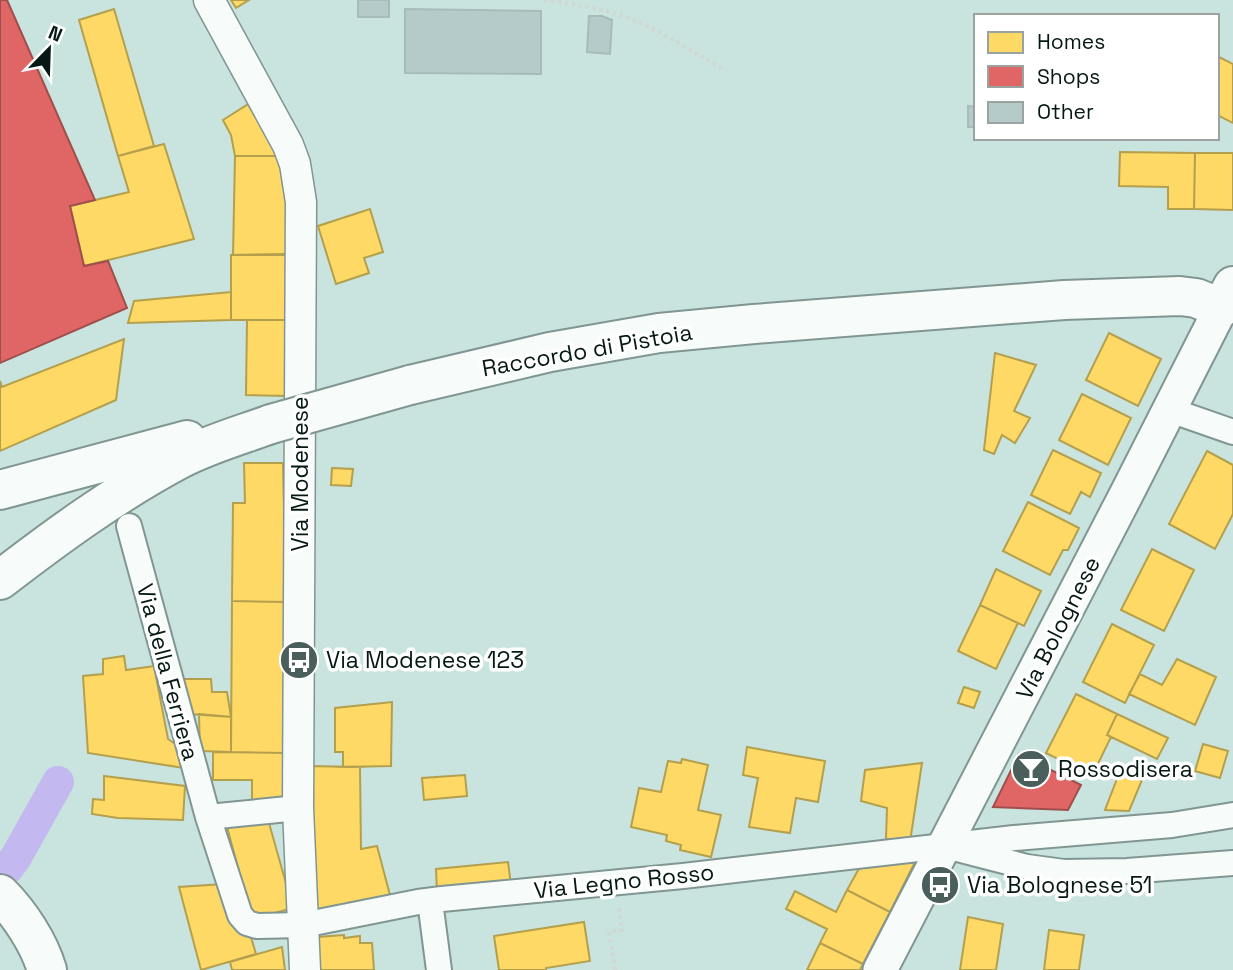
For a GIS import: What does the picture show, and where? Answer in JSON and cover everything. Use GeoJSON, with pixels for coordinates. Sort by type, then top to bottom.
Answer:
{"type":"FeatureCollection","features":[{"type":"Feature","properties":{"kind":"main road","name":"Raccordo di Pistoia"},"geometry":{"type":"LineString","coordinates":[[0,580],[94,511],[181,459],[214,445],[271,424],[410,385],[550,352],[659,333],[740,325],[1077,300],[1227,297]]}},
{"type":"Feature","properties":{"kind":"main road","name":"Via Bolognese"},"geometry":{"type":"LineString","coordinates":[[880,970],[1227,297]]}},
{"type":"Feature","properties":{"kind":"main road"},"geometry":{"type":"LineString","coordinates":[[0,489],[209,435],[271,424]]}},
{"type":"Feature","properties":{"kind":"main road"},"geometry":{"type":"LineString","coordinates":[[0,894],[31,935],[47,970]]}},
{"type":"Feature","properties":{"kind":"street","name":"Via Modenese"},"geometry":{"type":"LineString","coordinates":[[209,0],[288,145],[299,184],[302,234],[298,808],[305,970]]}},
{"type":"Feature","properties":{"kind":"street"},"geometry":{"type":"LineString","coordinates":[[1170,410],[1233,432]]}},
{"type":"Feature","properties":{"kind":"street","name":"Via della Ferriera"},"geometry":{"type":"LineString","coordinates":[[129,526],[208,817],[237,909],[243,919],[257,926],[303,925]]}},
{"type":"Feature","properties":{"kind":"street"},"geometry":{"type":"LineString","coordinates":[[208,817],[298,808]]}},
{"type":"Feature","properties":{"kind":"street","name":"Via Legno Rosso"},"geometry":{"type":"LineString","coordinates":[[303,925],[430,901],[1014,838],[1172,825],[1233,815]]}},
{"type":"Feature","properties":{"kind":"street"},"geometry":{"type":"LineString","coordinates":[[946,845],[1027,867],[1064,872],[1127,871],[1233,863]]}},
{"type":"Feature","properties":{"kind":"street"},"geometry":{"type":"LineString","coordinates":[[430,901],[439,970]]}},
{"type":"Feature","properties":{"kind":"path"},"geometry":{"type":"LineString","coordinates":[[544,0],[595,8],[621,16],[659,33],[725,70]]}},
{"type":"Feature","properties":{"kind":"path"},"geometry":{"type":"LineString","coordinates":[[615,882],[622,930],[609,932],[615,970]]}},
{"type":"Feature","properties":{"kind":"building: Homes"},"geometry":{"type":"Polygon","coordinates":[[[231,0],[249,0],[236,8],[231,0]]]}},
{"type":"Feature","properties":{"kind":"building: Homes"},"geometry":{"type":"Polygon","coordinates":[[[114,9],[154,146],[118,156],[79,20],[114,9]]]}},
{"type":"Feature","properties":{"kind":"building: Homes"},"geometry":{"type":"Polygon","coordinates":[[[1219,57],[1233,64],[1233,123],[1219,116],[1219,57]]]}},
{"type":"Feature","properties":{"kind":"building: Homes"},"geometry":{"type":"Polygon","coordinates":[[[250,103],[279,156],[235,156],[231,135],[223,120],[250,103]]]}},
{"type":"Feature","properties":{"kind":"building: Homes"},"geometry":{"type":"Polygon","coordinates":[[[164,144],[194,239],[84,266],[70,206],[129,192],[118,156],[164,144]]]}},
{"type":"Feature","properties":{"kind":"building: Homes"},"geometry":{"type":"Polygon","coordinates":[[[1120,152],[1195,153],[1194,209],[1168,209],[1168,187],[1119,186],[1120,152]]]}},
{"type":"Feature","properties":{"kind":"building: Homes"},"geometry":{"type":"Polygon","coordinates":[[[1195,153],[1233,153],[1233,210],[1194,209],[1195,153]]]}},
{"type":"Feature","properties":{"kind":"building: Homes"},"geometry":{"type":"Polygon","coordinates":[[[235,156],[282,156],[292,255],[233,255],[235,156]]]}},
{"type":"Feature","properties":{"kind":"building: Homes"},"geometry":{"type":"Polygon","coordinates":[[[370,209],[383,252],[364,258],[369,273],[336,284],[318,226],[370,209]]]}},
{"type":"Feature","properties":{"kind":"building: Homes"},"geometry":{"type":"Polygon","coordinates":[[[286,254],[286,320],[231,320],[231,255],[286,254]]]}},
{"type":"Feature","properties":{"kind":"building: Homes"},"geometry":{"type":"Polygon","coordinates":[[[231,292],[231,320],[128,323],[134,301],[231,292]]]}},
{"type":"Feature","properties":{"kind":"building: Homes"},"geometry":{"type":"Polygon","coordinates":[[[247,320],[286,320],[286,396],[246,395],[247,320]]]}},
{"type":"Feature","properties":{"kind":"building: Homes"},"geometry":{"type":"Polygon","coordinates":[[[1109,333],[1161,359],[1138,406],[1086,380],[1109,333]]]}},
{"type":"Feature","properties":{"kind":"building: Homes"},"geometry":{"type":"Polygon","coordinates":[[[124,339],[116,400],[0,451],[0,381],[2,387],[124,339]]]}},
{"type":"Feature","properties":{"kind":"building: Homes"},"geometry":{"type":"Polygon","coordinates":[[[995,353],[1036,365],[1014,411],[1030,418],[1015,443],[1002,435],[994,454],[984,450],[995,353]]]}},
{"type":"Feature","properties":{"kind":"building: Homes"},"geometry":{"type":"Polygon","coordinates":[[[1082,394],[1131,418],[1108,465],[1059,440],[1082,394]]]}},
{"type":"Feature","properties":{"kind":"building: Homes"},"geometry":{"type":"Polygon","coordinates":[[[1053,450],[1101,473],[1090,497],[1081,492],[1070,514],[1031,495],[1053,450]]]}},
{"type":"Feature","properties":{"kind":"building: Homes"},"geometry":{"type":"Polygon","coordinates":[[[1207,451],[1233,465],[1233,514],[1215,549],[1169,524],[1207,451]]]}},
{"type":"Feature","properties":{"kind":"building: Homes"},"geometry":{"type":"Polygon","coordinates":[[[244,463],[283,463],[286,602],[232,601],[233,503],[245,503],[244,463]]]}},
{"type":"Feature","properties":{"kind":"building: Homes"},"geometry":{"type":"Polygon","coordinates":[[[332,468],[353,469],[351,486],[331,485],[332,468]]]}},
{"type":"Feature","properties":{"kind":"building: Homes"},"geometry":{"type":"Polygon","coordinates":[[[1028,502],[1079,528],[1068,550],[1063,550],[1050,575],[1003,551],[1028,502]]]}},
{"type":"Feature","properties":{"kind":"building: Homes"},"geometry":{"type":"Polygon","coordinates":[[[1152,549],[1194,570],[1164,631],[1121,610],[1152,549]]]}},
{"type":"Feature","properties":{"kind":"building: Homes"},"geometry":{"type":"Polygon","coordinates":[[[996,569],[1041,591],[1024,626],[980,605],[996,569]]]}},
{"type":"Feature","properties":{"kind":"building: Homes"},"geometry":{"type":"Polygon","coordinates":[[[232,601],[286,602],[285,753],[231,752],[232,601]]]}},
{"type":"Feature","properties":{"kind":"building: Homes"},"geometry":{"type":"Polygon","coordinates":[[[980,605],[1018,623],[996,669],[958,651],[980,605]]]}},
{"type":"Feature","properties":{"kind":"building: Homes"},"geometry":{"type":"Polygon","coordinates":[[[1112,624],[1154,645],[1125,703],[1083,682],[1112,624]]]}},
{"type":"Feature","properties":{"kind":"building: Homes"},"geometry":{"type":"Polygon","coordinates":[[[124,656],[126,670],[154,666],[168,739],[178,746],[184,768],[88,753],[83,676],[103,674],[103,659],[124,656]]]}},
{"type":"Feature","properties":{"kind":"building: Homes"},"geometry":{"type":"Polygon","coordinates":[[[1177,659],[1216,677],[1195,725],[1129,694],[1140,674],[1162,685],[1177,659]]]}},
{"type":"Feature","properties":{"kind":"building: Homes"},"geometry":{"type":"Polygon","coordinates":[[[179,679],[211,679],[212,692],[227,692],[231,717],[189,714],[179,679]]]}},
{"type":"Feature","properties":{"kind":"building: Homes"},"geometry":{"type":"Polygon","coordinates":[[[964,687],[980,692],[974,708],[958,703],[964,687]]]}},
{"type":"Feature","properties":{"kind":"building: Homes"},"geometry":{"type":"Polygon","coordinates":[[[1076,694],[1117,714],[1107,735],[1111,737],[1092,776],[1046,753],[1076,694]]]}},
{"type":"Feature","properties":{"kind":"building: Homes"},"geometry":{"type":"Polygon","coordinates":[[[392,702],[391,766],[343,767],[343,752],[335,752],[335,708],[392,702]]]}},
{"type":"Feature","properties":{"kind":"building: Homes"},"geometry":{"type":"Polygon","coordinates":[[[199,714],[231,717],[231,752],[200,751],[199,714]]]}},
{"type":"Feature","properties":{"kind":"building: Homes"},"geometry":{"type":"Polygon","coordinates":[[[1117,714],[1168,738],[1157,759],[1107,735],[1117,714]]]}},
{"type":"Feature","properties":{"kind":"building: Homes"},"geometry":{"type":"Polygon","coordinates":[[[1203,744],[1228,751],[1220,778],[1195,771],[1203,744]]]}},
{"type":"Feature","properties":{"kind":"building: Homes"},"geometry":{"type":"Polygon","coordinates":[[[747,747],[825,761],[818,802],[796,798],[790,833],[749,827],[758,778],[743,775],[747,747]]]}},
{"type":"Feature","properties":{"kind":"building: Homes"},"geometry":{"type":"Polygon","coordinates":[[[213,752],[285,753],[285,804],[252,804],[252,780],[213,780],[213,752]]]}},
{"type":"Feature","properties":{"kind":"building: Homes"},"geometry":{"type":"Polygon","coordinates":[[[682,759],[708,765],[698,810],[721,815],[711,857],[680,850],[681,845],[666,841],[667,835],[631,827],[639,788],[661,792],[668,761],[681,763],[682,759]]]}},
{"type":"Feature","properties":{"kind":"building: Homes"},"geometry":{"type":"Polygon","coordinates":[[[922,763],[910,842],[886,839],[887,808],[861,801],[865,770],[922,763]]]}},
{"type":"Feature","properties":{"kind":"building: Homes"},"geometry":{"type":"Polygon","coordinates":[[[308,766],[360,767],[361,849],[377,846],[391,899],[316,917],[308,766]]]}},
{"type":"Feature","properties":{"kind":"building: Homes"},"geometry":{"type":"Polygon","coordinates":[[[1120,771],[1142,780],[1129,811],[1105,810],[1120,771]]]}},
{"type":"Feature","properties":{"kind":"building: Homes"},"geometry":{"type":"Polygon","coordinates":[[[465,775],[467,796],[424,800],[422,778],[465,775]]]}},
{"type":"Feature","properties":{"kind":"building: Homes"},"geometry":{"type":"Polygon","coordinates":[[[104,776],[185,786],[183,820],[118,818],[92,814],[93,799],[104,800],[104,776]]]}},
{"type":"Feature","properties":{"kind":"building: Homes"},"geometry":{"type":"Polygon","coordinates":[[[267,816],[293,908],[252,919],[227,827],[267,816]]]}},
{"type":"Feature","properties":{"kind":"building: Homes"},"geometry":{"type":"Polygon","coordinates":[[[916,860],[890,912],[847,890],[861,865],[916,860]]]}},
{"type":"Feature","properties":{"kind":"building: Homes"},"geometry":{"type":"Polygon","coordinates":[[[508,862],[511,885],[437,891],[436,869],[508,862]]]}},
{"type":"Feature","properties":{"kind":"building: Homes"},"geometry":{"type":"Polygon","coordinates":[[[223,884],[236,930],[248,927],[256,954],[201,970],[179,887],[223,884]]]}},
{"type":"Feature","properties":{"kind":"building: Homes"},"geometry":{"type":"Polygon","coordinates":[[[847,890],[890,912],[863,964],[820,943],[827,929],[786,909],[795,891],[836,912],[847,890]]]}},
{"type":"Feature","properties":{"kind":"building: Homes"},"geometry":{"type":"Polygon","coordinates":[[[968,917],[1003,924],[996,970],[960,970],[968,917]]]}},
{"type":"Feature","properties":{"kind":"building: Homes"},"geometry":{"type":"Polygon","coordinates":[[[584,922],[590,961],[546,970],[499,970],[494,936],[584,922]]]}},
{"type":"Feature","properties":{"kind":"building: Homes"},"geometry":{"type":"Polygon","coordinates":[[[1049,930],[1084,935],[1079,970],[1044,970],[1049,930]]]}},
{"type":"Feature","properties":{"kind":"building: Homes"},"geometry":{"type":"Polygon","coordinates":[[[344,935],[344,938],[360,936],[360,943],[372,943],[374,970],[319,970],[317,937],[344,935]]]}},
{"type":"Feature","properties":{"kind":"building: Homes"},"geometry":{"type":"Polygon","coordinates":[[[820,943],[863,964],[860,970],[807,970],[820,943]]]}},
{"type":"Feature","properties":{"kind":"building: Homes"},"geometry":{"type":"Polygon","coordinates":[[[282,947],[285,970],[232,970],[230,962],[282,947]]]}},
{"type":"Feature","properties":{"kind":"building: Shops"},"geometry":{"type":"Polygon","coordinates":[[[0,0],[7,0],[95,200],[70,206],[84,266],[108,261],[127,308],[0,363],[0,0]]]}},
{"type":"Feature","properties":{"kind":"building: Shops","name":"Rossodisera"},"geometry":{"type":"Polygon","coordinates":[[[1019,754],[1081,785],[1068,810],[993,807],[1019,754]]]}},
{"type":"Feature","properties":{"kind":"building: Other"},"geometry":{"type":"Polygon","coordinates":[[[358,0],[389,0],[389,17],[358,17],[358,0]]]}},
{"type":"Feature","properties":{"kind":"building: Other"},"geometry":{"type":"Polygon","coordinates":[[[405,9],[541,11],[541,74],[405,73],[405,9]]]}},
{"type":"Feature","properties":{"kind":"building: Other"},"geometry":{"type":"Polygon","coordinates":[[[589,16],[602,16],[612,20],[610,54],[587,52],[589,16]]]}},
{"type":"Feature","properties":{"kind":"building: Other"},"geometry":{"type":"Polygon","coordinates":[[[968,106],[974,107],[974,127],[968,127],[968,106]]]}},
{"type":"Feature","properties":{"kind":"waterway"},"geometry":{"type":"LineString","coordinates":[[8,868],[58,782]]}},
{"type":"Feature","properties":{"kind":"place","name":"Via Modenese 123"},"geometry":{"type":"Point","coordinates":[299,660]}},
{"type":"Feature","properties":{"kind":"place","name":"Rossodisera"},"geometry":{"type":"Point","coordinates":[1031,769]}},
{"type":"Feature","properties":{"kind":"place","name":"Via Bolognese 51"},"geometry":{"type":"Point","coordinates":[940,885]}}]}
